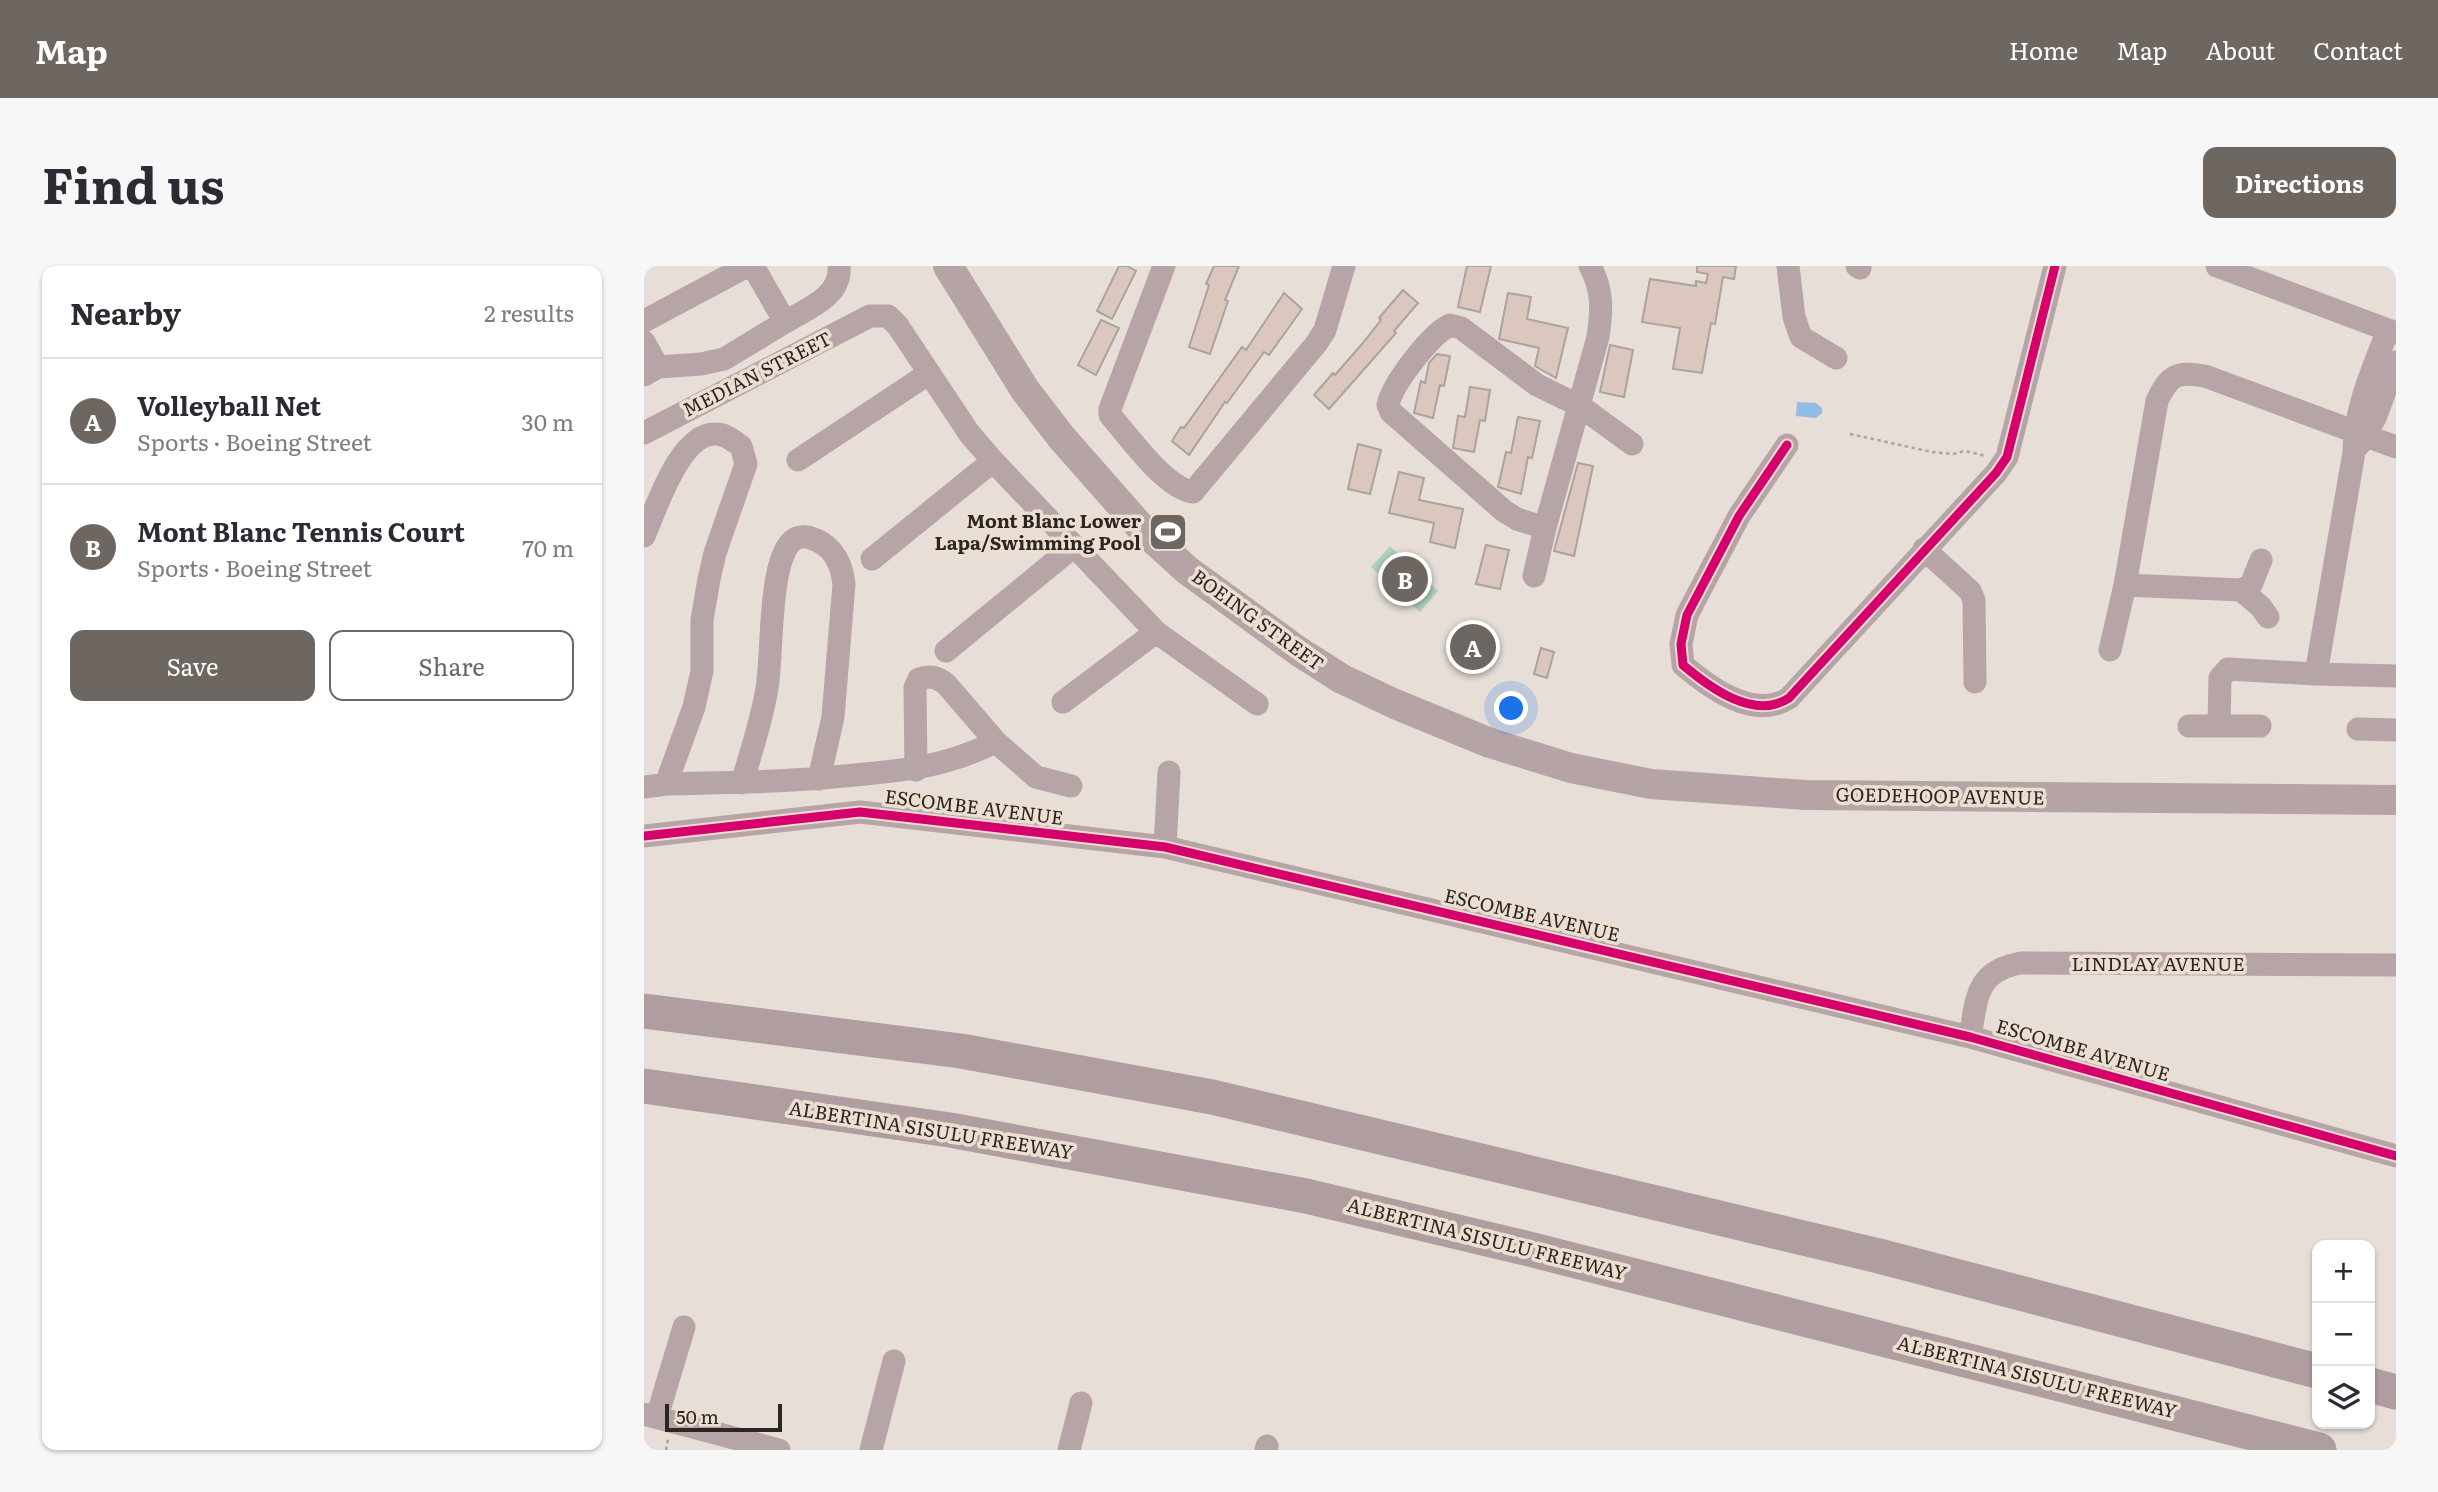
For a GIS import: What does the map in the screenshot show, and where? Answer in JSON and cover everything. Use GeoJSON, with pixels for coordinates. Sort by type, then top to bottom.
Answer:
{"type":"FeatureCollection","features":[{"type":"Feature","properties":{"kind":"highway"},"geometry":{"type":"LineString","coordinates":[[644,1011],[961,1051],[1212,1097],[1879,1256],[2312,1370]]}},
{"type":"Feature","properties":{"kind":"highway","name":"ALBERTINA SISULU FREEWAY"},"geometry":{"type":"LineString","coordinates":[[644,1086],[950,1130],[1306,1196],[1529,1248],[2319,1450]]}},
{"type":"Feature","properties":{"kind":"highway"},"geometry":{"type":"LineString","coordinates":[[2375,1386],[2396,1392]]}},
{"type":"Feature","properties":{"kind":"main road","name":"BOEING STREET"},"geometry":{"type":"LineString","coordinates":[[948,266],[1025,390],[1062,438],[1143,530],[1187,569],[1298,651],[1342,679],[1490,743]]}},
{"type":"Feature","properties":{"kind":"main road","name":"GOEDEHOOP AVENUE"},"geometry":{"type":"LineString","coordinates":[[1490,743],[1572,768],[1651,784],[1805,795],[2396,800]]}},
{"type":"Feature","properties":{"kind":"street"},"geometry":{"type":"LineString","coordinates":[[644,321],[747,266]]}},
{"type":"Feature","properties":{"kind":"street"},"geometry":{"type":"LineString","coordinates":[[753,266],[785,322]]}},
{"type":"Feature","properties":{"kind":"street"},"geometry":{"type":"LineString","coordinates":[[644,342],[651,371],[724,359],[826,298],[834,288],[840,273],[839,266]]}},
{"type":"Feature","properties":{"kind":"street"},"geometry":{"type":"LineString","coordinates":[[1164,266],[1110,415],[1159,470],[1183,490],[1193,492],[1316,344],[1325,330],[1344,266]]}},
{"type":"Feature","properties":{"kind":"street"},"geometry":{"type":"LineString","coordinates":[[1534,576],[1598,337],[1602,307],[1597,279],[1590,266]]}},
{"type":"Feature","properties":{"kind":"street"},"geometry":{"type":"LineString","coordinates":[[1788,266],[1794,317],[1801,337],[1836,358]]}},
{"type":"Feature","properties":{"kind":"street"},"geometry":{"type":"LineString","coordinates":[[1787,446],[1739,516],[1687,615],[1681,644],[1683,665],[1708,686],[1736,699],[1769,706],[1789,698],[1996,473],[2007,457],[2055,266]]}},
{"type":"Feature","properties":{"kind":"street"},"geometry":{"type":"LineString","coordinates":[[2217,266],[2392,331],[2358,440],[2316,674]]}},
{"type":"Feature","properties":{"kind":"street","name":"MEDIAN STREET"},"geometry":{"type":"LineString","coordinates":[[644,433],[870,316],[880,314],[894,320],[929,374]]}},
{"type":"Feature","properties":{"kind":"street"},"geometry":{"type":"LineString","coordinates":[[1545,528],[1517,519],[1504,511],[1391,412],[1388,405],[1395,386],[1435,336],[1450,325],[1461,328],[1537,385],[1580,406],[1632,444]]}},
{"type":"Feature","properties":{"kind":"street"},"geometry":{"type":"LineString","coordinates":[[2358,440],[2375,418],[2396,362]]}},
{"type":"Feature","properties":{"kind":"street"},"geometry":{"type":"LineString","coordinates":[[798,460],[929,374],[969,433],[993,461],[1156,632],[1257,704]]}},
{"type":"Feature","properties":{"kind":"street"},"geometry":{"type":"LineString","coordinates":[[2110,650],[2125,585],[2157,401],[2165,384],[2179,374],[2205,376],[2358,440],[2396,447]]}},
{"type":"Feature","properties":{"kind":"street"},"geometry":{"type":"LineString","coordinates":[[644,536],[673,470],[688,449],[708,435],[717,434],[726,436],[741,446],[746,464],[715,553],[709,579],[702,620],[702,671],[694,707],[655,786],[819,779],[916,770],[963,757],[996,742]]}},
{"type":"Feature","properties":{"kind":"street"},"geometry":{"type":"LineString","coordinates":[[872,559],[993,461]]}},
{"type":"Feature","properties":{"kind":"street"},"geometry":{"type":"LineString","coordinates":[[742,783],[767,687],[778,568],[790,543],[797,537],[819,541],[833,552],[842,569],[844,584],[833,717],[819,779]]}},
{"type":"Feature","properties":{"kind":"street"},"geometry":{"type":"LineString","coordinates":[[946,651],[1074,546]]}},
{"type":"Feature","properties":{"kind":"street"},"geometry":{"type":"LineString","coordinates":[[1924,550],[1970,591],[1974,600],[1975,682]]}},
{"type":"Feature","properties":{"kind":"street"},"geometry":{"type":"LineString","coordinates":[[2125,585],[2241,590],[2251,585],[2261,560]]}},
{"type":"Feature","properties":{"kind":"street"},"geometry":{"type":"LineString","coordinates":[[2241,590],[2268,617]]}},
{"type":"Feature","properties":{"kind":"street"},"geometry":{"type":"LineString","coordinates":[[1063,702],[1156,632]]}},
{"type":"Feature","properties":{"kind":"street"},"geometry":{"type":"LineString","coordinates":[[2219,726],[2220,678],[2228,669],[2396,676]]}},
{"type":"Feature","properties":{"kind":"street"},"geometry":{"type":"LineString","coordinates":[[916,770],[915,688],[919,679],[927,676],[946,684],[996,742],[1035,777],[1071,786]]}},
{"type":"Feature","properties":{"kind":"street"},"geometry":{"type":"LineString","coordinates":[[2189,726],[2260,726]]}},
{"type":"Feature","properties":{"kind":"street"},"geometry":{"type":"LineString","coordinates":[[2358,729],[2396,730]]}},
{"type":"Feature","properties":{"kind":"street"},"geometry":{"type":"LineString","coordinates":[[1165,847],[1169,772]]}},
{"type":"Feature","properties":{"kind":"street","name":"ESCOMBE AVENUE"},"geometry":{"type":"LineString","coordinates":[[644,836],[860,812],[1165,847],[1970,1037],[2396,1156]]}},
{"type":"Feature","properties":{"kind":"street","name":"LINDLAY AVENUE"},"geometry":{"type":"LineString","coordinates":[[1970,1037],[1979,989],[1988,976],[2008,965],[2396,965]]}},
{"type":"Feature","properties":{"kind":"street"},"geometry":{"type":"LineString","coordinates":[[684,1327],[650,1415],[779,1450]]}},
{"type":"Feature","properties":{"kind":"street"},"geometry":{"type":"LineString","coordinates":[[871,1450],[894,1361]]}},
{"type":"Feature","properties":{"kind":"street"},"geometry":{"type":"LineString","coordinates":[[1069,1450],[1081,1404]]}},
{"type":"Feature","properties":{"kind":"path"},"geometry":{"type":"LineString","coordinates":[[1850,434],[1932,452],[1952,454],[1965,451],[2007,457]]}},
{"type":"Feature","properties":{"kind":"green space"},"geometry":{"type":"Polygon","coordinates":[[[1390,546],[1438,591],[1420,612],[1371,567],[1390,546]]]}},
{"type":"Feature","properties":{"kind":"green space"},"geometry":{"type":"Polygon","coordinates":[[[1466,620],[1498,653],[1481,673],[1448,641],[1466,620]]]}},
{"type":"Feature","properties":{"kind":"water"},"geometry":{"type":"Polygon","coordinates":[[[1797,402],[1816,403],[1822,408],[1822,413],[1816,418],[1796,416],[1797,402]]]}},
{"type":"Feature","properties":{"kind":"building"},"geometry":{"type":"Polygon","coordinates":[[[1119,266],[1127,266],[1136,271],[1112,319],[1097,311],[1119,266]]]}},
{"type":"Feature","properties":{"kind":"building"},"geometry":{"type":"Polygon","coordinates":[[[1214,266],[1239,266],[1225,300],[1228,301],[1210,354],[1189,347],[1209,285],[1206,284],[1214,266]]]}},
{"type":"Feature","properties":{"kind":"building"},"geometry":{"type":"Polygon","coordinates":[[[1467,266],[1491,266],[1480,312],[1458,307],[1467,266]]]}},
{"type":"Feature","properties":{"kind":"building"},"geometry":{"type":"Polygon","coordinates":[[[1697,266],[1736,266],[1734,279],[1723,277],[1715,324],[1711,323],[1702,373],[1673,369],[1680,328],[1642,322],[1650,279],[1696,286],[1696,281],[1706,283],[1708,274],[1697,272],[1697,266]]]}},
{"type":"Feature","properties":{"kind":"building"},"geometry":{"type":"Polygon","coordinates":[[[1403,290],[1418,303],[1394,331],[1396,333],[1329,409],[1314,395],[1362,344],[1381,320],[1379,318],[1403,290]]]}},
{"type":"Feature","properties":{"kind":"building"},"geometry":{"type":"Polygon","coordinates":[[[1284,293],[1302,309],[1269,355],[1264,352],[1227,403],[1225,402],[1189,455],[1172,441],[1242,347],[1246,350],[1284,293]]]}},
{"type":"Feature","properties":{"kind":"building"},"geometry":{"type":"Polygon","coordinates":[[[1508,293],[1531,297],[1527,319],[1568,328],[1556,378],[1535,366],[1539,348],[1499,339],[1508,293]]]}},
{"type":"Feature","properties":{"kind":"building"},"geometry":{"type":"Polygon","coordinates":[[[1101,320],[1119,328],[1096,375],[1078,365],[1101,320]]]}},
{"type":"Feature","properties":{"kind":"building"},"geometry":{"type":"Polygon","coordinates":[[[1610,345],[1633,350],[1624,397],[1600,392],[1610,345]]]}},
{"type":"Feature","properties":{"kind":"building"},"geometry":{"type":"Polygon","coordinates":[[[1437,354],[1450,356],[1444,386],[1440,385],[1433,418],[1414,413],[1421,381],[1425,383],[1429,363],[1437,354]]]}},
{"type":"Feature","properties":{"kind":"building"},"geometry":{"type":"Polygon","coordinates":[[[1470,387],[1490,390],[1485,421],[1480,420],[1474,452],[1453,448],[1458,416],[1465,417],[1470,387]]]}},
{"type":"Feature","properties":{"kind":"building"},"geometry":{"type":"Polygon","coordinates":[[[1518,417],[1540,421],[1532,458],[1528,457],[1521,494],[1498,487],[1506,452],[1511,453],[1518,417]]]}},
{"type":"Feature","properties":{"kind":"building"},"geometry":{"type":"Polygon","coordinates":[[[1358,444],[1381,450],[1370,494],[1348,489],[1358,444]]]}},
{"type":"Feature","properties":{"kind":"building"},"geometry":{"type":"Polygon","coordinates":[[[1578,463],[1593,466],[1574,556],[1554,551],[1578,463]]]}},
{"type":"Feature","properties":{"kind":"building"},"geometry":{"type":"Polygon","coordinates":[[[1399,472],[1424,478],[1419,500],[1463,509],[1455,548],[1430,542],[1434,523],[1389,513],[1399,472]]]}},
{"type":"Feature","properties":{"kind":"building"},"geometry":{"type":"Polygon","coordinates":[[[1486,545],[1509,550],[1500,589],[1476,584],[1486,545]]]}},
{"type":"Feature","properties":{"kind":"building"},"geometry":{"type":"Polygon","coordinates":[[[1541,648],[1554,652],[1547,678],[1534,674],[1541,648]]]}},
{"type":"Feature","properties":{"kind":"cycle path"},"geometry":{"type":"LineString","coordinates":[[1787,445],[1739,516],[1687,615],[1681,644],[1683,665],[1694,674],[1733,698],[1761,706],[1789,698],[1996,473],[2007,457],[2055,266]]}},
{"type":"Feature","properties":{"kind":"cycle path"},"geometry":{"type":"LineString","coordinates":[[644,836],[860,812],[1165,847],[1970,1037],[2396,1156]]}},
{"type":"Feature","properties":{"kind":"place","name":"Mont Blanc Lower Lapa/Swimming Pool"},"geometry":{"type":"Point","coordinates":[1168,532]}},
{"type":"Feature","properties":{"kind":"place","name":"Mont Blanc Tennis Court"},"geometry":{"type":"Point","coordinates":[1405,579]}},
{"type":"Feature","properties":{"kind":"place","name":"Volleyball Net"},"geometry":{"type":"Point","coordinates":[1473,647]}}]}
